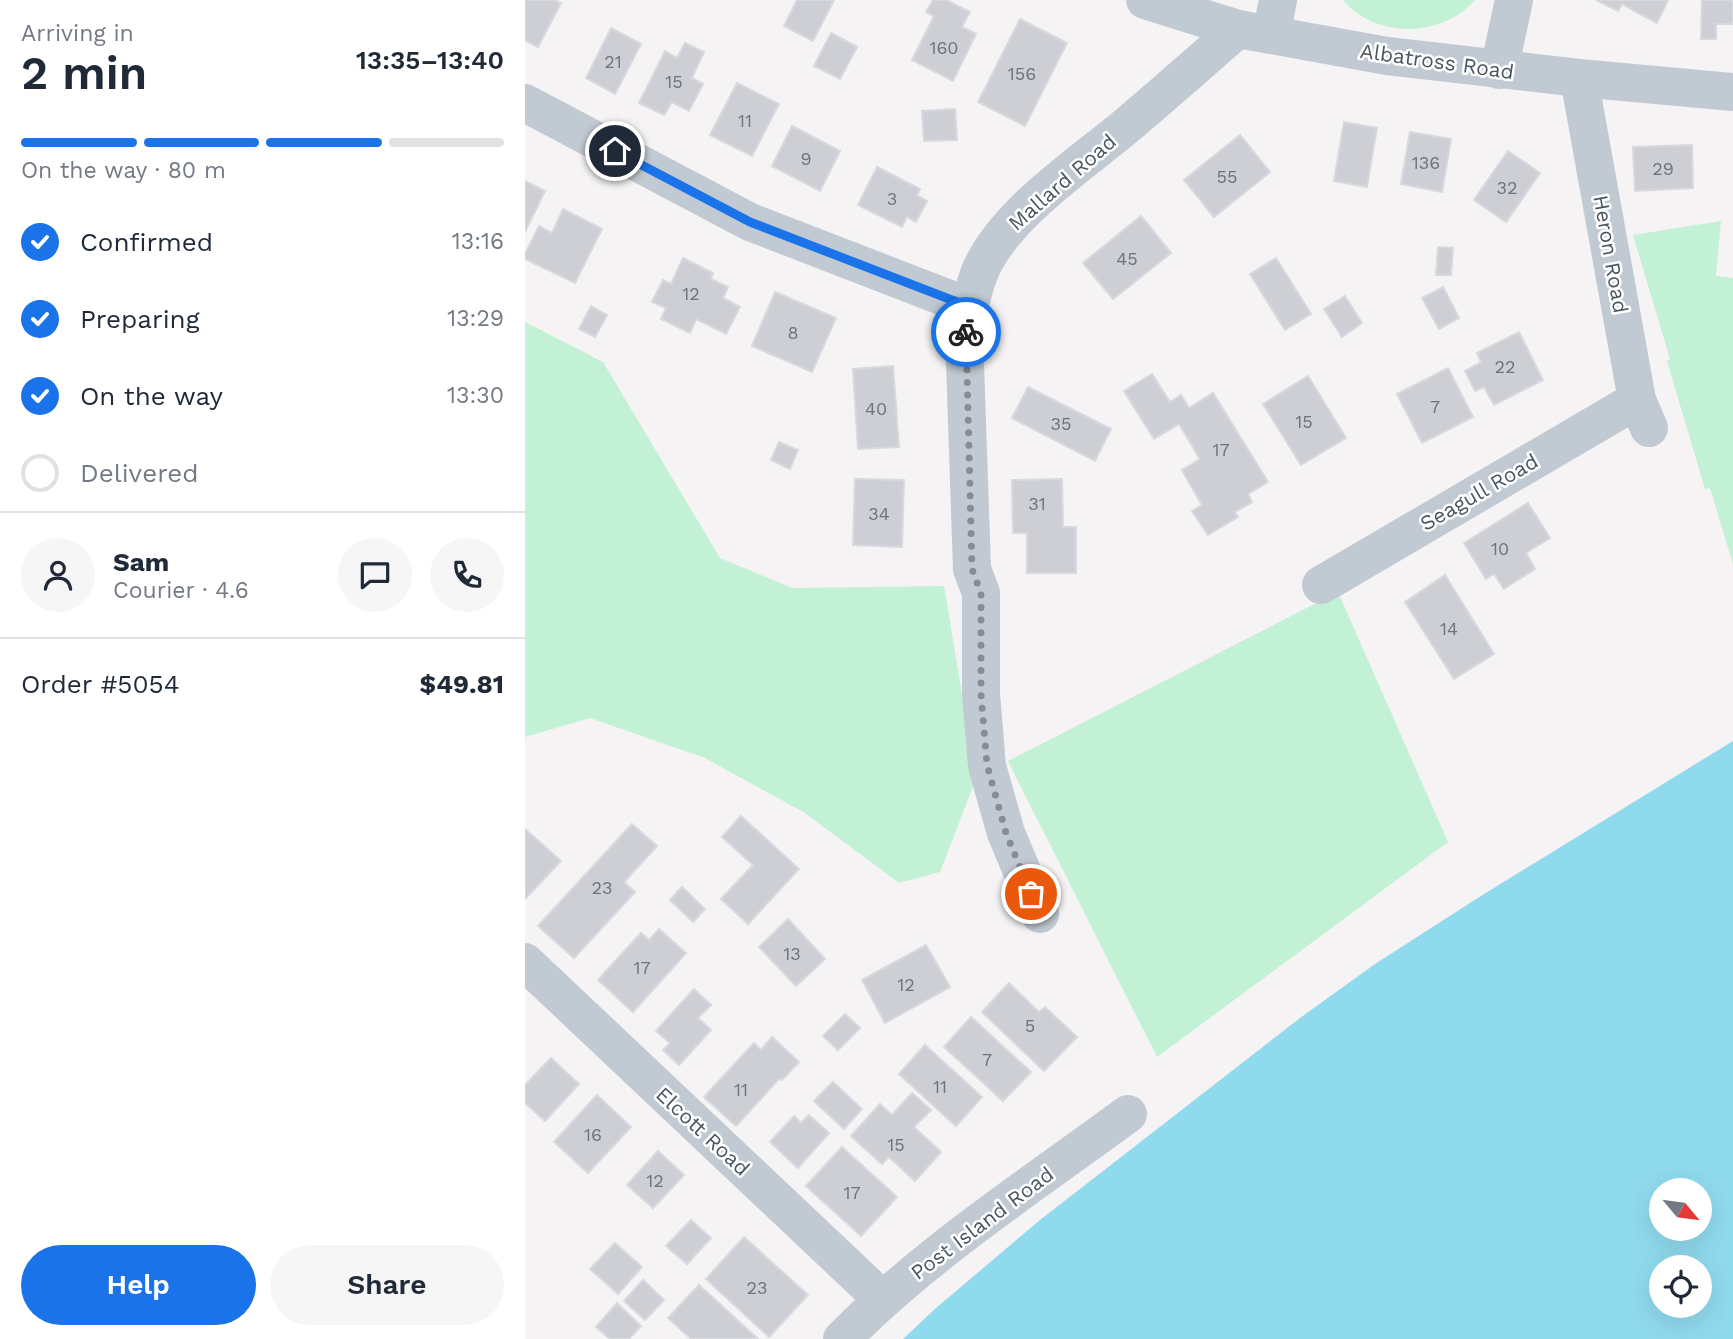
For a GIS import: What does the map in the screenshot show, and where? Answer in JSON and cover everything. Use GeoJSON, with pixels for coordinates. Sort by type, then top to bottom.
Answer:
{"type":"FeatureCollection","features":[{"type":"Feature","properties":{"kind":"street","name":"Albatross Road"},"geometry":{"type":"LineString","coordinates":[[1145,0],[1262,21],[1387,56],[1499,70],[1733,92]]}},
{"type":"Feature","properties":{"kind":"street"},"geometry":{"type":"LineString","coordinates":[[1499,70],[1514,0]]}},
{"type":"Feature","properties":{"kind":"street","name":"Mallard Road"},"geometry":{"type":"LineString","coordinates":[[1040,914],[1006,833],[987,765],[981,694],[981,593],[972,569],[965,363],[970,307],[979,273],[1002,235],[1033,203],[1171,89],[1262,21]]}},
{"type":"Feature","properties":{"kind":"street","name":"Heron Road"},"geometry":{"type":"LineString","coordinates":[[1579,78],[1643,414]]}},
{"type":"Feature","properties":{"kind":"street"},"geometry":{"type":"LineString","coordinates":[[525,103],[750,222],[970,307]]}},
{"type":"Feature","properties":{"kind":"street","name":"Seagull Road"},"geometry":{"type":"LineString","coordinates":[[1321,585],[1643,414]]}},
{"type":"Feature","properties":{"kind":"street","name":"Elcott Road"},"geometry":{"type":"LineString","coordinates":[[525,962],[882,1299]]}},
{"type":"Feature","properties":{"kind":"street","name":"Post Island Road"},"geometry":{"type":"LineString","coordinates":[[842,1339],[882,1299],[1128,1114]]}},
{"type":"Feature","properties":{"kind":"green space"},"geometry":{"type":"Polygon","coordinates":[[[1343,0],[1475,0],[1461,13],[1445,22],[1409,29],[1372,22],[1343,0]]]}},
{"type":"Feature","properties":{"kind":"green space"},"geometry":{"type":"Polygon","coordinates":[[[1721,221],[1716,276],[1733,278],[1733,564],[1710,488],[1705,489],[1633,235],[1721,221]]]}},
{"type":"Feature","properties":{"kind":"green space"},"geometry":{"type":"Polygon","coordinates":[[[525,322],[603,362],[720,558],[792,588],[944,586],[976,779],[940,872],[899,883],[805,813],[705,758],[590,718],[525,737],[525,322]]]}},
{"type":"Feature","properties":{"kind":"green space"},"geometry":{"type":"Polygon","coordinates":[[[1338,592],[1448,842],[1157,1057],[1008,761],[1338,592]]]}},
{"type":"Feature","properties":{"kind":"water"},"geometry":{"type":"Polygon","coordinates":[[[1733,741],[1733,1339],[903,1339],[1040,1220],[1300,1018],[1375,964],[1733,741]]]}},
{"type":"Feature","properties":{"kind":"building"},"geometry":{"type":"Polygon","coordinates":[[[525,0],[554,0],[561,3],[538,47],[525,40],[525,0]]]}},
{"type":"Feature","properties":{"kind":"building"},"geometry":{"type":"Polygon","coordinates":[[[797,0],[834,0],[813,41],[784,26],[797,0]]]}},
{"type":"Feature","properties":{"kind":"building"},"geometry":{"type":"Polygon","coordinates":[[[933,0],[946,0],[970,12],[962,27],[976,34],[953,81],[912,60],[934,16],[926,12],[933,0]]]}},
{"type":"Feature","properties":{"kind":"building"},"geometry":{"type":"Polygon","coordinates":[[[1596,0],[1668,0],[1657,23],[1622,4],[1618,11],[1596,0]]]}},
{"type":"Feature","properties":{"kind":"building"},"geometry":{"type":"Polygon","coordinates":[[[1702,0],[1733,0],[1733,24],[1716,24],[1716,39],[1701,39],[1702,0]]]}},
{"type":"Feature","properties":{"kind":"building"},"geometry":{"type":"Polygon","coordinates":[[[1020,19],[1067,43],[1025,126],[978,102],[1020,19]]]}},
{"type":"Feature","properties":{"kind":"building"},"geometry":{"type":"Polygon","coordinates":[[[611,28],[641,44],[615,94],[586,78],[611,28]]]}},
{"type":"Feature","properties":{"kind":"building"},"geometry":{"type":"Polygon","coordinates":[[[831,33],[857,47],[840,79],[814,66],[831,33]]]}},
{"type":"Feature","properties":{"kind":"building"},"geometry":{"type":"Polygon","coordinates":[[[685,43],[704,52],[692,78],[703,84],[689,111],[672,102],[664,115],[639,103],[665,51],[677,58],[685,43]]]}},
{"type":"Feature","properties":{"kind":"building"},"geometry":{"type":"Polygon","coordinates":[[[737,83],[779,104],[752,156],[710,135],[737,83]]]}},
{"type":"Feature","properties":{"kind":"building"},"geometry":{"type":"Polygon","coordinates":[[[955,109],[957,140],[924,141],[922,111],[955,109]]]}},
{"type":"Feature","properties":{"kind":"building"},"geometry":{"type":"Polygon","coordinates":[[[1344,122],[1377,128],[1367,187],[1334,181],[1344,122]]]}},
{"type":"Feature","properties":{"kind":"building"},"geometry":{"type":"Polygon","coordinates":[[[792,126],[840,151],[820,191],[772,166],[792,126]]]}},
{"type":"Feature","properties":{"kind":"building"},"geometry":{"type":"Polygon","coordinates":[[[1410,132],[1451,139],[1442,192],[1401,184],[1410,132]]]}},
{"type":"Feature","properties":{"kind":"building"},"geometry":{"type":"Polygon","coordinates":[[[1240,135],[1270,172],[1214,217],[1184,180],[1240,135]]]}},
{"type":"Feature","properties":{"kind":"building"},"geometry":{"type":"Polygon","coordinates":[[[1692,145],[1693,188],[1635,191],[1633,147],[1692,145]]]}},
{"type":"Feature","properties":{"kind":"building"},"geometry":{"type":"Polygon","coordinates":[[[1508,151],[1540,173],[1506,222],[1474,200],[1508,151]]]}},
{"type":"Feature","properties":{"kind":"building"},"geometry":{"type":"Polygon","coordinates":[[[877,167],[920,189],[917,195],[927,201],[916,222],[907,217],[902,227],[858,205],[877,167]]]}},
{"type":"Feature","properties":{"kind":"building"},"geometry":{"type":"Polygon","coordinates":[[[525,181],[545,191],[525,232],[525,181]]]}},
{"type":"Feature","properties":{"kind":"building"},"geometry":{"type":"Polygon","coordinates":[[[563,209],[602,229],[575,283],[525,259],[539,226],[552,233],[563,209]]]}},
{"type":"Feature","properties":{"kind":"building"},"geometry":{"type":"Polygon","coordinates":[[[1141,216],[1171,253],[1113,299],[1083,263],[1141,216]]]}},
{"type":"Feature","properties":{"kind":"building"},"geometry":{"type":"Polygon","coordinates":[[[1438,247],[1453,248],[1451,275],[1436,275],[1438,247]]]}},
{"type":"Feature","properties":{"kind":"building"},"geometry":{"type":"Polygon","coordinates":[[[683,258],[713,273],[711,279],[728,287],[723,298],[740,307],[726,334],[696,319],[690,333],[661,319],[666,308],[652,302],[663,280],[671,284],[683,258]]]}},
{"type":"Feature","properties":{"kind":"building"},"geometry":{"type":"Polygon","coordinates":[[[1276,258],[1311,314],[1285,330],[1250,274],[1276,258]]]}},
{"type":"Feature","properties":{"kind":"building"},"geometry":{"type":"Polygon","coordinates":[[[1443,287],[1459,318],[1439,329],[1422,298],[1443,287]]]}},
{"type":"Feature","properties":{"kind":"building"},"geometry":{"type":"Polygon","coordinates":[[[775,292],[836,318],[812,372],[752,346],[775,292]]]}},
{"type":"Feature","properties":{"kind":"building"},"geometry":{"type":"Polygon","coordinates":[[[1345,296],[1362,323],[1342,337],[1324,309],[1345,296]]]}},
{"type":"Feature","properties":{"kind":"building"},"geometry":{"type":"Polygon","coordinates":[[[591,306],[607,315],[595,337],[579,329],[591,306]]]}},
{"type":"Feature","properties":{"kind":"building"},"geometry":{"type":"Polygon","coordinates":[[[1519,332],[1543,380],[1494,405],[1484,387],[1475,391],[1465,371],[1481,362],[1477,353],[1519,332]]]}},
{"type":"Feature","properties":{"kind":"building"},"geometry":{"type":"Polygon","coordinates":[[[893,366],[899,447],[858,449],[853,369],[893,366]]]}},
{"type":"Feature","properties":{"kind":"building"},"geometry":{"type":"Polygon","coordinates":[[[1448,368],[1473,417],[1422,443],[1397,394],[1448,368]]]}},
{"type":"Feature","properties":{"kind":"building"},"geometry":{"type":"Polygon","coordinates":[[[1152,374],[1170,402],[1181,395],[1189,408],[1213,393],[1268,482],[1248,494],[1252,502],[1235,512],[1238,517],[1208,535],[1192,511],[1202,505],[1182,470],[1200,459],[1179,424],[1154,439],[1124,391],[1152,374]]]}},
{"type":"Feature","properties":{"kind":"building"},"geometry":{"type":"Polygon","coordinates":[[[1308,376],[1346,438],[1301,465],[1263,404],[1308,376]]]}},
{"type":"Feature","properties":{"kind":"building"},"geometry":{"type":"Polygon","coordinates":[[[1028,387],[1111,429],[1095,461],[1012,418],[1028,387]]]}},
{"type":"Feature","properties":{"kind":"building"},"geometry":{"type":"Polygon","coordinates":[[[779,442],[798,450],[790,469],[771,460],[779,442]]]}},
{"type":"Feature","properties":{"kind":"building"},"geometry":{"type":"Polygon","coordinates":[[[855,479],[904,480],[902,547],[853,545],[855,479]]]}},
{"type":"Feature","properties":{"kind":"building"},"geometry":{"type":"Polygon","coordinates":[[[1062,479],[1063,527],[1076,527],[1076,573],[1027,573],[1027,533],[1013,533],[1012,480],[1062,479]]]}},
{"type":"Feature","properties":{"kind":"building"},"geometry":{"type":"Polygon","coordinates":[[[1528,503],[1550,538],[1526,553],[1535,569],[1504,589],[1494,574],[1486,579],[1464,543],[1528,503]]]}},
{"type":"Feature","properties":{"kind":"building"},"geometry":{"type":"Polygon","coordinates":[[[1445,575],[1494,654],[1454,679],[1405,602],[1445,575]]]}},
{"type":"Feature","properties":{"kind":"building"},"geometry":{"type":"Polygon","coordinates":[[[741,816],[799,869],[748,924],[721,899],[753,865],[722,837],[741,816]]]}},
{"type":"Feature","properties":{"kind":"building"},"geometry":{"type":"Polygon","coordinates":[[[632,824],[657,846],[624,882],[635,892],[574,958],[538,926],[632,824]]]}},
{"type":"Feature","properties":{"kind":"building"},"geometry":{"type":"Polygon","coordinates":[[[525,829],[561,861],[525,899],[525,829]]]}},
{"type":"Feature","properties":{"kind":"building"},"geometry":{"type":"Polygon","coordinates":[[[682,887],[705,909],[693,922],[670,900],[682,887]]]}},
{"type":"Feature","properties":{"kind":"building"},"geometry":{"type":"Polygon","coordinates":[[[788,919],[825,959],[796,986],[759,947],[788,919]]]}},
{"type":"Feature","properties":{"kind":"building"},"geometry":{"type":"Polygon","coordinates":[[[659,929],[686,953],[633,1012],[598,980],[641,933],[649,940],[659,929]]]}},
{"type":"Feature","properties":{"kind":"building"},"geometry":{"type":"Polygon","coordinates":[[[926,945],[950,987],[885,1023],[862,980],[926,945]]]}},
{"type":"Feature","properties":{"kind":"building"},"geometry":{"type":"Polygon","coordinates":[[[1009,983],[1039,1012],[1045,1007],[1077,1037],[1044,1071],[982,1012],[1009,983]]]}},
{"type":"Feature","properties":{"kind":"building"},"geometry":{"type":"Polygon","coordinates":[[[694,989],[711,1005],[698,1018],[711,1030],[679,1065],[663,1050],[670,1043],[656,1031],[694,989]]]}},
{"type":"Feature","properties":{"kind":"building"},"geometry":{"type":"Polygon","coordinates":[[[845,1014],[860,1028],[838,1050],[823,1036],[845,1014]]]}},
{"type":"Feature","properties":{"kind":"building"},"geometry":{"type":"Polygon","coordinates":[[[971,1017],[1031,1072],[1003,1101],[944,1047],[971,1017]]]}},
{"type":"Feature","properties":{"kind":"building"},"geometry":{"type":"Polygon","coordinates":[[[772,1037],[799,1062],[782,1080],[779,1079],[736,1126],[704,1097],[754,1043],[761,1050],[772,1037]]]}},
{"type":"Feature","properties":{"kind":"building"},"geometry":{"type":"Polygon","coordinates":[[[925,1045],[982,1097],[956,1126],[899,1074],[925,1045]]]}},
{"type":"Feature","properties":{"kind":"building"},"geometry":{"type":"Polygon","coordinates":[[[551,1058],[579,1084],[545,1121],[525,1103],[525,1085],[551,1058]]]}},
{"type":"Feature","properties":{"kind":"building"},"geometry":{"type":"Polygon","coordinates":[[[833,1082],[862,1109],[844,1129],[814,1101],[833,1082]]]}},
{"type":"Feature","properties":{"kind":"building"},"geometry":{"type":"Polygon","coordinates":[[[912,1093],[931,1110],[914,1127],[941,1152],[915,1181],[889,1157],[882,1164],[851,1136],[880,1104],[892,1115],[912,1093]]]}},
{"type":"Feature","properties":{"kind":"building"},"geometry":{"type":"Polygon","coordinates":[[[597,1095],[631,1127],[588,1173],[554,1142],[597,1095]]]}},
{"type":"Feature","properties":{"kind":"building"},"geometry":{"type":"Polygon","coordinates":[[[809,1115],[829,1133],[798,1168],[770,1142],[794,1116],[801,1123],[809,1115]]]}},
{"type":"Feature","properties":{"kind":"building"},"geometry":{"type":"Polygon","coordinates":[[[842,1147],[897,1197],[861,1236],[806,1186],[842,1147]]]}},
{"type":"Feature","properties":{"kind":"building"},"geometry":{"type":"Polygon","coordinates":[[[658,1151],[684,1175],[653,1208],[627,1185],[658,1151]]]}},
{"type":"Feature","properties":{"kind":"building"},"geometry":{"type":"Polygon","coordinates":[[[691,1220],[711,1238],[687,1264],[666,1246],[691,1220]]]}},
{"type":"Feature","properties":{"kind":"building"},"geometry":{"type":"Polygon","coordinates":[[[744,1237],[808,1295],[769,1337],[706,1279],[744,1237]]]}},
{"type":"Feature","properties":{"kind":"building"},"geometry":{"type":"Polygon","coordinates":[[[615,1243],[642,1267],[618,1294],[590,1269],[615,1243]]]}},
{"type":"Feature","properties":{"kind":"building"},"geometry":{"type":"Polygon","coordinates":[[[643,1280],[664,1300],[645,1320],[624,1301],[643,1280]]]}},
{"type":"Feature","properties":{"kind":"building"},"geometry":{"type":"Polygon","coordinates":[[[699,1285],[758,1339],[691,1339],[668,1318],[699,1285]]]}},
{"type":"Feature","properties":{"kind":"building"},"geometry":{"type":"Polygon","coordinates":[[[617,1303],[641,1326],[629,1339],[610,1339],[596,1327],[617,1303]]]}},
{"type":"Feature","properties":{"kind":"way so far"},"geometry":{"type":"LineString","coordinates":[[966,332],[972,569],[981,593],[981,694],[987,765],[1006,833],[1031,894]]}},
{"type":"Feature","properties":{"kind":"route"},"geometry":{"type":"LineString","coordinates":[[615,151],[750,222],[970,307],[966,332]]}}]}
